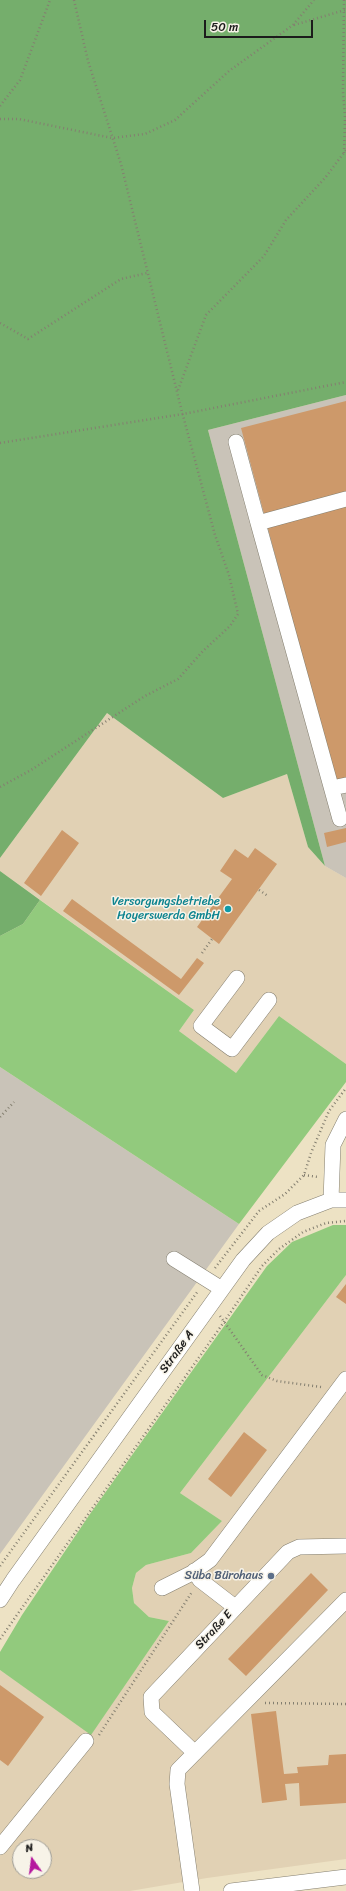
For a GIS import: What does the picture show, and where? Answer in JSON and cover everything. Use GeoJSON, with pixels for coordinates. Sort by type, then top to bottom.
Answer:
{"type":"FeatureCollection","features":[{"type":"Feature","properties":{"kind":"street"},"geometry":{"type":"LineString","coordinates":[[236,442],[258,523],[339,787],[340,818]]}},
{"type":"Feature","properties":{"kind":"street"},"geometry":{"type":"LineString","coordinates":[[258,523],[346,499]]}},
{"type":"Feature","properties":{"kind":"street"},"geometry":{"type":"LineString","coordinates":[[237,978],[201,1026],[232,1049],[269,1000]]}},
{"type":"Feature","properties":{"kind":"street","name":"Straße A"},"geometry":{"type":"LineString","coordinates":[[0,1600],[243,1260],[268,1233],[297,1214],[339,1200],[333,1145],[346,1119]]}},
{"type":"Feature","properties":{"kind":"street"},"geometry":{"type":"LineString","coordinates":[[174,1259],[222,1289]]}},
{"type":"Feature","properties":{"kind":"street"},"geometry":{"type":"LineString","coordinates":[[162,1588],[197,1576],[342,1385]]}},
{"type":"Feature","properties":{"kind":"street","name":"Straße E"},"geometry":{"type":"LineString","coordinates":[[195,1753],[152,1712],[151,1697],[288,1552],[300,1547],[346,1546]]}},
{"type":"Feature","properties":{"kind":"street"},"geometry":{"type":"LineString","coordinates":[[197,1576],[236,1608]]}},
{"type":"Feature","properties":{"kind":"street"},"geometry":{"type":"LineString","coordinates":[[192,1891],[177,1784],[178,1770],[346,1600]]}},
{"type":"Feature","properties":{"kind":"street"},"geometry":{"type":"LineString","coordinates":[[2,1841],[86,1741]]}},
{"type":"Feature","properties":{"kind":"street"},"geometry":{"type":"LineString","coordinates":[[231,1891],[346,1877]]}},
{"type":"Feature","properties":{"kind":"path"},"geometry":{"type":"LineString","coordinates":[[0,106],[20,80],[50,0]]}},
{"type":"Feature","properties":{"kind":"path"},"geometry":{"type":"LineString","coordinates":[[0,786],[31,770],[138,700],[178,679],[203,651],[230,626],[238,614],[229,575],[215,535],[181,408],[121,164],[88,61],[74,0]]}},
{"type":"Feature","properties":{"kind":"path"},"geometry":{"type":"LineString","coordinates":[[0,119],[19,119],[112,138],[145,134],[175,120],[229,71],[294,25],[314,0]]}},
{"type":"Feature","properties":{"kind":"path"},"geometry":{"type":"LineString","coordinates":[[344,0],[344,154]]}},
{"type":"Feature","properties":{"kind":"path"},"geometry":{"type":"LineString","coordinates":[[294,25],[345,10]]}},
{"type":"Feature","properties":{"kind":"path"},"geometry":{"type":"LineString","coordinates":[[178,391],[206,314],[264,256],[286,220],[325,178],[346,150]]}},
{"type":"Feature","properties":{"kind":"path"},"geometry":{"type":"LineString","coordinates":[[0,323],[28,339],[120,279],[147,273]]}},
{"type":"Feature","properties":{"kind":"path"},"geometry":{"type":"LineString","coordinates":[[0,443],[183,414],[346,382]]}},
{"type":"Feature","properties":{"kind":"path"},"geometry":{"type":"LineString","coordinates":[[259,890],[268,896]]}},
{"type":"Feature","properties":{"kind":"path"},"geometry":{"type":"LineString","coordinates":[[202,953],[212,939]]}},
{"type":"Feature","properties":{"kind":"path"},"geometry":{"type":"LineString","coordinates":[[0,1566],[207,1280],[259,1211],[285,1194],[304,1175],[329,1111],[346,1088]]}},
{"type":"Feature","properties":{"kind":"path"},"geometry":{"type":"LineString","coordinates":[[0,1117],[14,1102]]}},
{"type":"Feature","properties":{"kind":"path"},"geometry":{"type":"LineString","coordinates":[[0,1639],[262,1266],[279,1250],[304,1232],[326,1223],[346,1221]]}},
{"type":"Feature","properties":{"kind":"path"},"geometry":{"type":"LineString","coordinates":[[212,1304],[262,1375],[277,1381],[306,1384],[342,1385]]}},
{"type":"Feature","properties":{"kind":"path"},"geometry":{"type":"LineString","coordinates":[[86,1741],[98,1736],[197,1576]]}},
{"type":"Feature","properties":{"kind":"path"},"geometry":{"type":"LineString","coordinates":[[244,1703],[346,1704]]}},
{"type":"Feature","properties":{"kind":"shaded area"},"geometry":{"type":"Polygon","coordinates":[[[346,395],[346,878],[325,866],[208,430],[346,395]]]}},
{"type":"Feature","properties":{"kind":"shaded area"},"geometry":{"type":"Polygon","coordinates":[[[107,713],[223,798],[287,774],[308,847],[325,866],[346,878],[346,1064],[279,1016],[236,1073],[179,1031],[194,1010],[0,871],[0,858],[107,713]]]}},
{"type":"Feature","properties":{"kind":"shaded area"},"geometry":{"type":"Polygon","coordinates":[[[0,1067],[239,1224],[0,1554],[0,1067]]]}},
{"type":"Feature","properties":{"kind":"shaded area"},"geometry":{"type":"Polygon","coordinates":[[[346,1275],[346,1859],[207,1878],[130,1891],[0,1891],[0,1670],[91,1734],[169,1621],[149,1617],[134,1603],[132,1588],[136,1573],[146,1565],[191,1553],[222,1521],[180,1493],[346,1275]]]}},
{"type":"Feature","properties":{"kind":"green space"},"geometry":{"type":"Polygon","coordinates":[[[0,0],[346,0],[346,395],[208,430],[325,866],[308,847],[287,774],[223,798],[107,713],[0,858],[0,0]]]}},
{"type":"Feature","properties":{"kind":"green space"},"geometry":{"type":"Polygon","coordinates":[[[0,871],[40,900],[23,924],[0,936],[0,871]]]}},
{"type":"Feature","properties":{"kind":"green space"},"geometry":{"type":"Polygon","coordinates":[[[40,900],[194,1010],[179,1031],[236,1073],[279,1016],[346,1064],[346,1082],[239,1224],[0,1067],[0,936],[23,924],[40,900]]]}},
{"type":"Feature","properties":{"kind":"green space"},"geometry":{"type":"Polygon","coordinates":[[[333,1225],[346,1225],[346,1275],[180,1493],[222,1521],[191,1553],[146,1565],[136,1573],[132,1588],[134,1603],[149,1617],[169,1621],[91,1735],[0,1670],[0,1652],[22,1615],[90,1514],[267,1266],[292,1242],[333,1225]]]}},
{"type":"Feature","properties":{"kind":"building"},"geometry":{"type":"Polygon","coordinates":[[[346,401],[346,779],[336,782],[241,428],[346,401]]]}},
{"type":"Feature","properties":{"kind":"building"},"geometry":{"type":"Polygon","coordinates":[[[346,828],[346,842],[327,847],[324,833],[346,828]]]}},
{"type":"Feature","properties":{"kind":"building"},"geometry":{"type":"Polygon","coordinates":[[[62,830],[79,843],[41,896],[24,883],[62,830]]]}},
{"type":"Feature","properties":{"kind":"building","name":"Versorgungsbetriebe Hoyerswerda GmbH"},"geometry":{"type":"Polygon","coordinates":[[[255,848],[277,864],[219,944],[197,927],[232,879],[220,871],[235,849],[248,858],[255,848]]]}},
{"type":"Feature","properties":{"kind":"building"},"geometry":{"type":"Polygon","coordinates":[[[72,899],[181,979],[197,958],[204,963],[179,995],[63,911],[72,899]]]}},
{"type":"Feature","properties":{"kind":"building"},"geometry":{"type":"Polygon","coordinates":[[[346,1284],[346,1304],[336,1297],[346,1284]]]}},
{"type":"Feature","properties":{"kind":"building"},"geometry":{"type":"Polygon","coordinates":[[[244,1432],[267,1450],[231,1497],[208,1479],[244,1432]]]}},
{"type":"Feature","properties":{"kind":"building"},"geometry":{"type":"Polygon","coordinates":[[[311,1573],[328,1590],[246,1676],[228,1659],[311,1573]]]}},
{"type":"Feature","properties":{"kind":"building"},"geometry":{"type":"Polygon","coordinates":[[[0,1685],[44,1717],[8,1766],[0,1760],[0,1685]]]}},
{"type":"Feature","properties":{"kind":"building"},"geometry":{"type":"Polygon","coordinates":[[[276,1711],[284,1774],[298,1773],[297,1767],[328,1765],[329,1755],[346,1754],[346,1803],[300,1806],[299,1783],[285,1784],[287,1800],[262,1803],[251,1714],[276,1711]]]}},
{"type":"Feature","properties":{"kind":"place","name":"Versorgungsbetriebe Hoyerswerda GmbH"},"geometry":{"type":"Point","coordinates":[228,909]}},
{"type":"Feature","properties":{"kind":"place","name":"Süba Bürohaus"},"geometry":{"type":"Point","coordinates":[271,1576]}}]}
